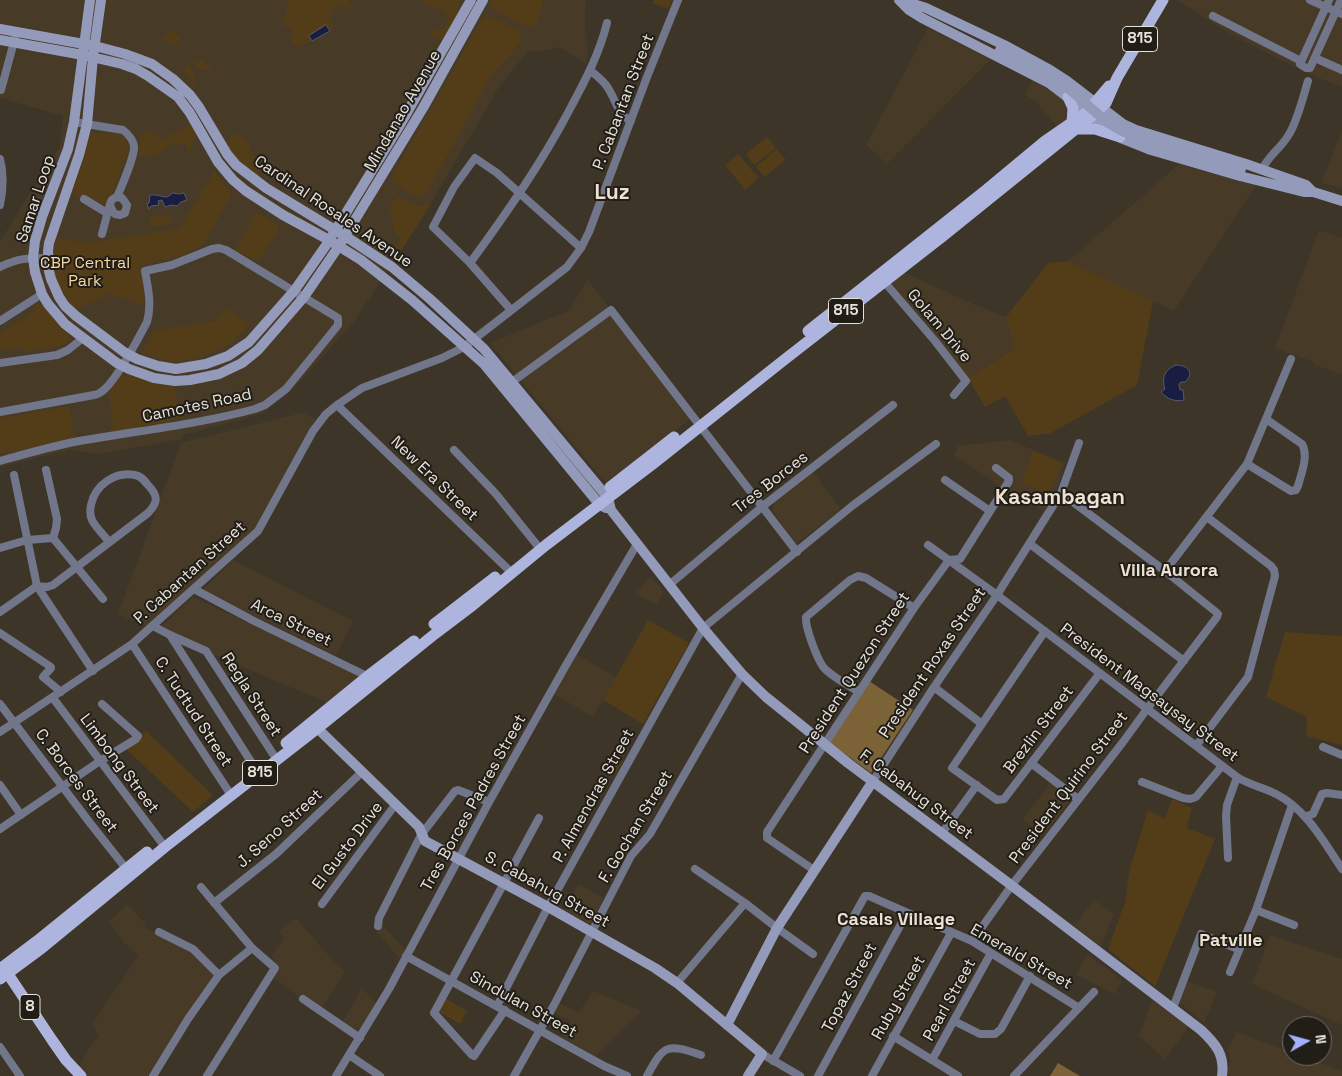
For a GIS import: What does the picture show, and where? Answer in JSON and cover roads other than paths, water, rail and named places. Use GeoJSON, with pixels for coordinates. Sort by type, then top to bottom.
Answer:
{"type":"FeatureCollection","features":[{"type":"Feature","properties":{"kind":"main road"},"geometry":{"type":"LineString","coordinates":[[90,0],[93,21],[102,40],[110,50]]}},
{"type":"Feature","properties":{"kind":"main road"},"geometry":{"type":"LineString","coordinates":[[68,42],[81,37],[93,21],[101,0]]}},
{"type":"Feature","properties":{"kind":"main road","name":"Mindanao Avenue"},"geometry":{"type":"LineString","coordinates":[[340,233],[348,211],[400,125],[471,0]]}},
{"type":"Feature","properties":{"kind":"main road","name":"Mindanao Avenue"},"geometry":{"type":"LineString","coordinates":[[340,233],[356,218],[423,108],[483,0]]}},
{"type":"Feature","properties":{"kind":"main road"},"geometry":{"type":"LineString","coordinates":[[900,0],[1000,50],[1069,89],[1108,123],[1122,131],[1154,143],[1342,200]]}},
{"type":"Feature","properties":{"kind":"main road"},"geometry":{"type":"LineString","coordinates":[[900,0],[926,8],[1050,70],[1128,126],[1150,135],[1306,185],[1313,192]]}},
{"type":"Feature","properties":{"kind":"main road"},"geometry":{"type":"LineString","coordinates":[[900,0],[908,10],[1034,76],[1066,96],[1120,138]]}},
{"type":"Feature","properties":{"kind":"main road","name":"815"},"geometry":{"type":"LineString","coordinates":[[2,970],[315,726],[372,678],[473,605],[509,570],[881,278],[1045,141],[1074,126],[1090,114],[1099,105],[1117,78],[1162,0]]}},
{"type":"Feature","properties":{"kind":"main road","name":"Samar Loop"},"geometry":{"type":"LineString","coordinates":[[93,21],[88,56],[80,77],[68,149],[42,217],[32,258],[34,272],[42,294],[65,324],[122,366],[154,378],[176,381],[224,372],[242,363],[258,350],[304,297],[339,246],[340,233]]}},
{"type":"Feature","properties":{"kind":"main road","name":"Cardinal Rosales Avenue"},"geometry":{"type":"LineString","coordinates":[[0,29],[90,45],[125,54],[152,64],[173,79],[190,95],[199,107],[227,154],[236,165],[266,188],[340,233],[397,271],[488,353],[601,499]]}},
{"type":"Feature","properties":{"kind":"main road","name":"Cardinal Rosales Avenue"},"geometry":{"type":"LineString","coordinates":[[0,40],[88,56],[136,69],[178,97],[190,113],[218,162],[233,180],[254,196],[352,254],[386,278],[484,364],[601,499]]}},
{"type":"Feature","properties":{"kind":"main road"},"geometry":{"type":"LineString","coordinates":[[66,52],[76,60],[80,77]]}},
{"type":"Feature","properties":{"kind":"main road","name":"Samar Loop"},"geometry":{"type":"LineString","coordinates":[[88,56],[91,78],[87,124],[79,155],[49,243],[48,258],[51,279],[65,306],[128,355],[158,366],[176,368],[206,364],[221,359],[249,342],[294,291],[329,240],[340,233]]}},
{"type":"Feature","properties":{"kind":"main road"},"geometry":{"type":"LineString","coordinates":[[91,78],[99,66],[109,61]]}},
{"type":"Feature","properties":{"kind":"main road"},"geometry":{"type":"LineString","coordinates":[[1066,96],[1071,90],[1070,83]]}},
{"type":"Feature","properties":{"kind":"main road"},"geometry":{"type":"LineString","coordinates":[[1066,96],[1073,108],[1074,126],[1092,129],[1151,150],[1240,176],[1304,192],[1313,192]]}},
{"type":"Feature","properties":{"kind":"main road"},"geometry":{"type":"LineString","coordinates":[[1120,138],[1121,129],[1128,126]]}},
{"type":"Feature","properties":{"kind":"main road"},"geometry":{"type":"LineString","coordinates":[[322,222],[333,221],[348,211]]}},
{"type":"Feature","properties":{"kind":"main road"},"geometry":{"type":"LineString","coordinates":[[356,218],[355,229],[358,245]]}},
{"type":"Feature","properties":{"kind":"main road"},"geometry":{"type":"LineString","coordinates":[[316,232],[320,253]]}},
{"type":"Feature","properties":{"kind":"main road"},"geometry":{"type":"LineString","coordinates":[[331,258],[338,255],[352,254]]}},
{"type":"Feature","properties":{"kind":"main road","name":"F. Cabahug Street"},"geometry":{"type":"LineString","coordinates":[[601,499],[703,628],[742,674],[766,697],[824,744],[1203,1032],[1216,1046],[1221,1055],[1223,1064],[1222,1076]]}},
{"type":"Feature","properties":{"kind":"main road","name":"815"},"geometry":{"type":"LineString","coordinates":[[229,792],[273,754],[315,726]]}},
{"type":"Feature","properties":{"kind":"main road","name":"S. Cabahug Street"},"geometry":{"type":"LineString","coordinates":[[315,726],[419,827],[425,841],[548,907],[655,968],[677,983],[762,1054]]}},
{"type":"Feature","properties":{"kind":"main road","name":"President Roxas Street"},"geometry":{"type":"LineString","coordinates":[[727,1025],[777,928],[873,781]]}},
{"type":"Feature","properties":{"kind":"main road","name":"8"},"geometry":{"type":"LineString","coordinates":[[2,970],[75,1074]]}},
{"type":"Feature","properties":{"kind":"main road"},"geometry":{"type":"LineString","coordinates":[[748,1076],[762,1054]]}},
{"type":"Feature","properties":{"kind":"street","name":"P. Cabantan Street"},"geometry":{"type":"LineString","coordinates":[[0,732],[132,644],[258,532],[313,431],[326,414],[336,405],[362,388],[442,358],[464,347],[567,267],[581,248],[589,232],[678,0]]}},
{"type":"Feature","properties":{"kind":"street"},"geometry":{"type":"LineString","coordinates":[[1310,0],[1327,4],[1339,13]]}},
{"type":"Feature","properties":{"kind":"street"},"geometry":{"type":"LineString","coordinates":[[1327,4],[1300,64],[1308,69],[1339,13],[1341,0]]}},
{"type":"Feature","properties":{"kind":"street"},"geometry":{"type":"LineString","coordinates":[[1213,16],[1301,61]]}},
{"type":"Feature","properties":{"kind":"street"},"geometry":{"type":"LineString","coordinates":[[470,263],[545,154],[591,71],[608,23]]}},
{"type":"Feature","properties":{"kind":"street"},"geometry":{"type":"LineString","coordinates":[[0,90],[2,90],[16,32]]}},
{"type":"Feature","properties":{"kind":"street"},"geometry":{"type":"LineString","coordinates":[[1314,58],[1342,70]]}},
{"type":"Feature","properties":{"kind":"street"},"geometry":{"type":"LineString","coordinates":[[591,71],[609,89],[620,113],[631,121]]}},
{"type":"Feature","properties":{"kind":"street"},"geometry":{"type":"LineString","coordinates":[[1262,170],[1268,158],[1280,148],[1292,130],[1308,81]]}},
{"type":"Feature","properties":{"kind":"street"},"geometry":{"type":"LineString","coordinates":[[74,122],[122,130],[132,140],[134,146],[123,184],[117,197],[112,199],[110,204],[102,234]]}},
{"type":"Feature","properties":{"kind":"street"},"geometry":{"type":"LineString","coordinates":[[511,310],[470,263],[433,228],[454,187],[475,158],[497,174],[581,248]]}},
{"type":"Feature","properties":{"kind":"street"},"geometry":{"type":"LineString","coordinates":[[0,159],[2,196],[0,205]]}},
{"type":"Feature","properties":{"kind":"street"},"geometry":{"type":"LineString","coordinates":[[110,204],[115,214],[120,216],[127,211],[127,205],[122,198],[117,197]]}},
{"type":"Feature","properties":{"kind":"street"},"geometry":{"type":"LineString","coordinates":[[84,199],[107,214]]}},
{"type":"Feature","properties":{"kind":"street","name":"Camotes Road"},"geometry":{"type":"LineString","coordinates":[[0,461],[75,442],[180,426],[255,409],[264,405],[286,389],[338,325],[338,318],[226,250],[212,249],[172,265],[145,271],[149,300],[148,317],[142,333],[128,355]]}},
{"type":"Feature","properties":{"kind":"street"},"geometry":{"type":"LineString","coordinates":[[0,267],[12,261],[48,258]]}},
{"type":"Feature","properties":{"kind":"street","name":"Golam Drive"},"geometry":{"type":"LineString","coordinates":[[881,278],[935,341],[966,381],[954,395]]}},
{"type":"Feature","properties":{"kind":"street"},"geometry":{"type":"LineString","coordinates":[[0,321],[42,294]]}},
{"type":"Feature","properties":{"kind":"street"},"geometry":{"type":"LineString","coordinates":[[512,382],[610,310],[797,552]]}},
{"type":"Feature","properties":{"kind":"street"},"geometry":{"type":"LineString","coordinates":[[0,363],[57,355],[68,350],[83,338]]}},
{"type":"Feature","properties":{"kind":"street"},"geometry":{"type":"LineString","coordinates":[[0,412],[102,392],[128,355]]}},
{"type":"Feature","properties":{"kind":"street"},"geometry":{"type":"LineString","coordinates":[[1061,493],[1166,571],[1247,464],[1291,359]]}},
{"type":"Feature","properties":{"kind":"street","name":"New Era Street"},"geometry":{"type":"LineString","coordinates":[[336,405],[509,570]]}},
{"type":"Feature","properties":{"kind":"street","name":"Tres Borces"},"geometry":{"type":"LineString","coordinates":[[669,585],[763,506],[893,405]]}},
{"type":"Feature","properties":{"kind":"street"},"geometry":{"type":"LineString","coordinates":[[1247,464],[1291,491],[1296,490],[1298,486],[1306,454],[1304,447],[1266,419]]}},
{"type":"Feature","properties":{"kind":"street","name":"President Roxas Street"},"geometry":{"type":"LineString","coordinates":[[873,781],[1030,544],[1061,493],[1079,443]]}},
{"type":"Feature","properties":{"kind":"street"},"geometry":{"type":"LineString","coordinates":[[703,628],[859,501],[936,444]]}},
{"type":"Feature","properties":{"kind":"street"},"geometry":{"type":"LineString","coordinates":[[454,450],[496,494],[539,547]]}},
{"type":"Feature","properties":{"kind":"street","name":"President Quezon Street"},"geometry":{"type":"LineString","coordinates":[[814,870],[767,838],[766,832],[914,608],[948,560],[960,559],[1009,482],[1009,478],[996,468]]}},
{"type":"Feature","properties":{"kind":"street"},"geometry":{"type":"LineString","coordinates":[[46,470],[57,519],[52,538]]}},
{"type":"Feature","properties":{"kind":"street"},"geometry":{"type":"LineString","coordinates":[[14,475],[37,586],[93,671]]}},
{"type":"Feature","properties":{"kind":"street"},"geometry":{"type":"LineString","coordinates":[[0,612],[37,586],[47,587],[53,585],[76,567],[110,542],[154,508],[156,500],[155,491],[141,477],[123,475],[114,477],[106,481],[97,490],[92,499],[90,510],[92,520],[110,542]]}},
{"type":"Feature","properties":{"kind":"street"},"geometry":{"type":"LineString","coordinates":[[945,480],[990,511]]}},
{"type":"Feature","properties":{"kind":"street"},"geometry":{"type":"LineString","coordinates":[[1196,746],[1248,677],[1275,576],[1271,566],[1207,517]]}},
{"type":"Feature","properties":{"kind":"street"},"geometry":{"type":"LineString","coordinates":[[0,548],[27,540],[52,538]]}},
{"type":"Feature","properties":{"kind":"street"},"geometry":{"type":"LineString","coordinates":[[52,538],[103,600]]}},
{"type":"Feature","properties":{"kind":"street","name":"Tres Borces Padres Street"},"geometry":{"type":"LineString","coordinates":[[336,1076],[360,1038],[406,956],[571,656],[637,544]]}},
{"type":"Feature","properties":{"kind":"street"},"geometry":{"type":"LineString","coordinates":[[1030,544],[1184,661]]}},
{"type":"Feature","properties":{"kind":"street","name":"President Magsaysay Street"},"geometry":{"type":"LineString","coordinates":[[928,545],[997,594],[1237,777],[1277,794],[1306,816],[1342,869]]}},
{"type":"Feature","properties":{"kind":"street","name":"President Quirino Street"},"geometry":{"type":"LineString","coordinates":[[972,941],[1012,885],[1217,617],[1218,614],[1216,612],[1166,571]]}},
{"type":"Feature","properties":{"kind":"street"},"geometry":{"type":"LineString","coordinates":[[859,692],[824,669],[807,631],[806,617],[850,580],[858,576],[866,578],[914,608]]}},
{"type":"Feature","properties":{"kind":"street","name":"Arca Street"},"geometry":{"type":"LineString","coordinates":[[194,589],[254,621],[372,678]]}},
{"type":"Feature","properties":{"kind":"street"},"geometry":{"type":"LineString","coordinates":[[153,626],[170,635],[255,768]]}},
{"type":"Feature","properties":{"kind":"street","name":"P. Almendras Street"},"geometry":{"type":"LineString","coordinates":[[451,980],[434,1013],[472,1055],[476,1055],[501,1008],[548,907],[703,628]]}},
{"type":"Feature","properties":{"kind":"street"},"geometry":{"type":"LineString","coordinates":[[942,833],[977,785],[952,768],[1045,631]]}},
{"type":"Feature","properties":{"kind":"street"},"geometry":{"type":"LineString","coordinates":[[0,634],[51,667],[43,678],[61,692]]}},
{"type":"Feature","properties":{"kind":"street","name":"Regla Street"},"geometry":{"type":"LineString","coordinates":[[170,635],[206,650],[273,754]]}},
{"type":"Feature","properties":{"kind":"street","name":"C. Tudtud Street"},"geometry":{"type":"LineString","coordinates":[[132,644],[229,792]]}},
{"type":"Feature","properties":{"kind":"street","name":"Brezlin Street"},"geometry":{"type":"LineString","coordinates":[[977,785],[997,800],[1004,799],[1100,673]]}},
{"type":"Feature","properties":{"kind":"street","name":"F. Gochan Street"},"geometry":{"type":"LineString","coordinates":[[514,1076],[541,1030],[631,856],[650,834],[742,674]]}},
{"type":"Feature","properties":{"kind":"street"},"geometry":{"type":"LineString","coordinates":[[934,687],[982,724]]}},
{"type":"Feature","properties":{"kind":"street","name":"Limbong Street"},"geometry":{"type":"LineString","coordinates":[[52,698],[163,844]]}},
{"type":"Feature","properties":{"kind":"street","name":"C. Borces Street"},"geometry":{"type":"LineString","coordinates":[[0,704],[129,872]]}},
{"type":"Feature","properties":{"kind":"street"},"geometry":{"type":"LineString","coordinates":[[0,829],[100,761],[136,739],[138,736],[102,704]]}},
{"type":"Feature","properties":{"kind":"street"},"geometry":{"type":"LineString","coordinates":[[1324,747],[1342,755]]}},
{"type":"Feature","properties":{"kind":"street"},"geometry":{"type":"LineString","coordinates":[[1031,763],[1078,799]]}},
{"type":"Feature","properties":{"kind":"street"},"geometry":{"type":"LineString","coordinates":[[1142,782],[1190,799],[1196,797],[1222,766]]}},
{"type":"Feature","properties":{"kind":"street","name":"J. Seno Street"},"geometry":{"type":"LineString","coordinates":[[214,903],[276,854],[362,772]]}},
{"type":"Feature","properties":{"kind":"street"},"geometry":{"type":"LineString","coordinates":[[1228,858],[1226,810],[1237,777]]}},
{"type":"Feature","properties":{"kind":"street"},"geometry":{"type":"LineString","coordinates":[[0,785],[21,815]]}},
{"type":"Feature","properties":{"kind":"street"},"geometry":{"type":"LineString","coordinates":[[378,926],[379,918],[422,835],[456,790],[489,802]]}},
{"type":"Feature","properties":{"kind":"street"},"geometry":{"type":"LineString","coordinates":[[1306,816],[1313,814],[1322,794],[1342,795]]}},
{"type":"Feature","properties":{"kind":"street","name":"El Gusto Drive"},"geometry":{"type":"LineString","coordinates":[[322,904],[395,805]]}},
{"type":"Feature","properties":{"kind":"street"},"geometry":{"type":"LineString","coordinates":[[1230,972],[1238,949],[1249,929],[1292,806]]}},
{"type":"Feature","properties":{"kind":"street"},"geometry":{"type":"LineString","coordinates":[[451,980],[539,818]]}},
{"type":"Feature","properties":{"kind":"street"},"geometry":{"type":"LineString","coordinates":[[694,869],[813,954]]}},
{"type":"Feature","properties":{"kind":"street"},"geometry":{"type":"LineString","coordinates":[[201,887],[252,948],[275,968],[207,1076]]}},
{"type":"Feature","properties":{"kind":"street","name":"Emerald Street"},"geometry":{"type":"LineString","coordinates":[[773,1061],[865,896],[869,896],[972,941],[1079,1008]]}},
{"type":"Feature","properties":{"kind":"street"},"geometry":{"type":"LineString","coordinates":[[677,983],[744,903]]}},
{"type":"Feature","properties":{"kind":"street"},"geometry":{"type":"LineString","coordinates":[[1256,910],[1294,925]]}},
{"type":"Feature","properties":{"kind":"street","name":"Topaz Street"},"geometry":{"type":"LineString","coordinates":[[818,1076],[907,913]]}},
{"type":"Feature","properties":{"kind":"street"},"geometry":{"type":"LineString","coordinates":[[159,932],[193,949],[219,975]]}},
{"type":"Feature","properties":{"kind":"street","name":"Ruby Street"},"geometry":{"type":"LineString","coordinates":[[872,1076],[951,933]]}},
{"type":"Feature","properties":{"kind":"street"},"geometry":{"type":"LineString","coordinates":[[1172,1008],[1201,934],[1238,949]]}},
{"type":"Feature","properties":{"kind":"street"},"geometry":{"type":"LineString","coordinates":[[153,1076],[188,1019],[219,975],[252,948]]}},
{"type":"Feature","properties":{"kind":"street","name":"Pearl Street"},"geometry":{"type":"LineString","coordinates":[[932,1060],[991,953]]}},
{"type":"Feature","properties":{"kind":"street","name":"Sindulan Street"},"geometry":{"type":"LineString","coordinates":[[406,956],[604,1066],[627,1076]]}},
{"type":"Feature","properties":{"kind":"street"},"geometry":{"type":"LineString","coordinates":[[954,1021],[980,1034],[995,1034],[1001,1029],[1030,976]]}},
{"type":"Feature","properties":{"kind":"street"},"geometry":{"type":"LineString","coordinates":[[1014,1076],[1094,992]]}},
{"type":"Feature","properties":{"kind":"street"},"geometry":{"type":"LineString","coordinates":[[303,999],[360,1038]]}},
{"type":"Feature","properties":{"kind":"street"},"geometry":{"type":"LineString","coordinates":[[893,1036],[958,1076]]}},
{"type":"Feature","properties":{"kind":"street"},"geometry":{"type":"LineString","coordinates":[[0,1046],[20,1076]]}},
{"type":"Feature","properties":{"kind":"street"},"geometry":{"type":"LineString","coordinates":[[646,1076],[662,1051],[668,1048],[676,1047],[701,1055]]}},
{"type":"Feature","properties":{"kind":"street"},"geometry":{"type":"LineString","coordinates":[[762,1054],[800,1076]]}},
{"type":"Feature","properties":{"kind":"street"},"geometry":{"type":"LineString","coordinates":[[349,1055],[380,1076]]}},
{"type":"Feature","properties":{"kind":"district","name":"Luz"},"geometry":{"type":"Point","coordinates":[612,193]}},
{"type":"Feature","properties":{"kind":"district","name":"Kasambagan"},"geometry":{"type":"Point","coordinates":[1060,498]}},
{"type":"Feature","properties":{"kind":"district","name":"Villa Aurora"},"geometry":{"type":"Point","coordinates":[1169,571]}},
{"type":"Feature","properties":{"kind":"district","name":"Casals Village"},"geometry":{"type":"Point","coordinates":[896,920]}},
{"type":"Feature","properties":{"kind":"district","name":"Patville"},"geometry":{"type":"Point","coordinates":[1231,941]}},
{"type":"Feature","properties":{"kind":"park label","name":"CBP Central Park"},"geometry":{"type":"Point","coordinates":[85,273]}}]}
